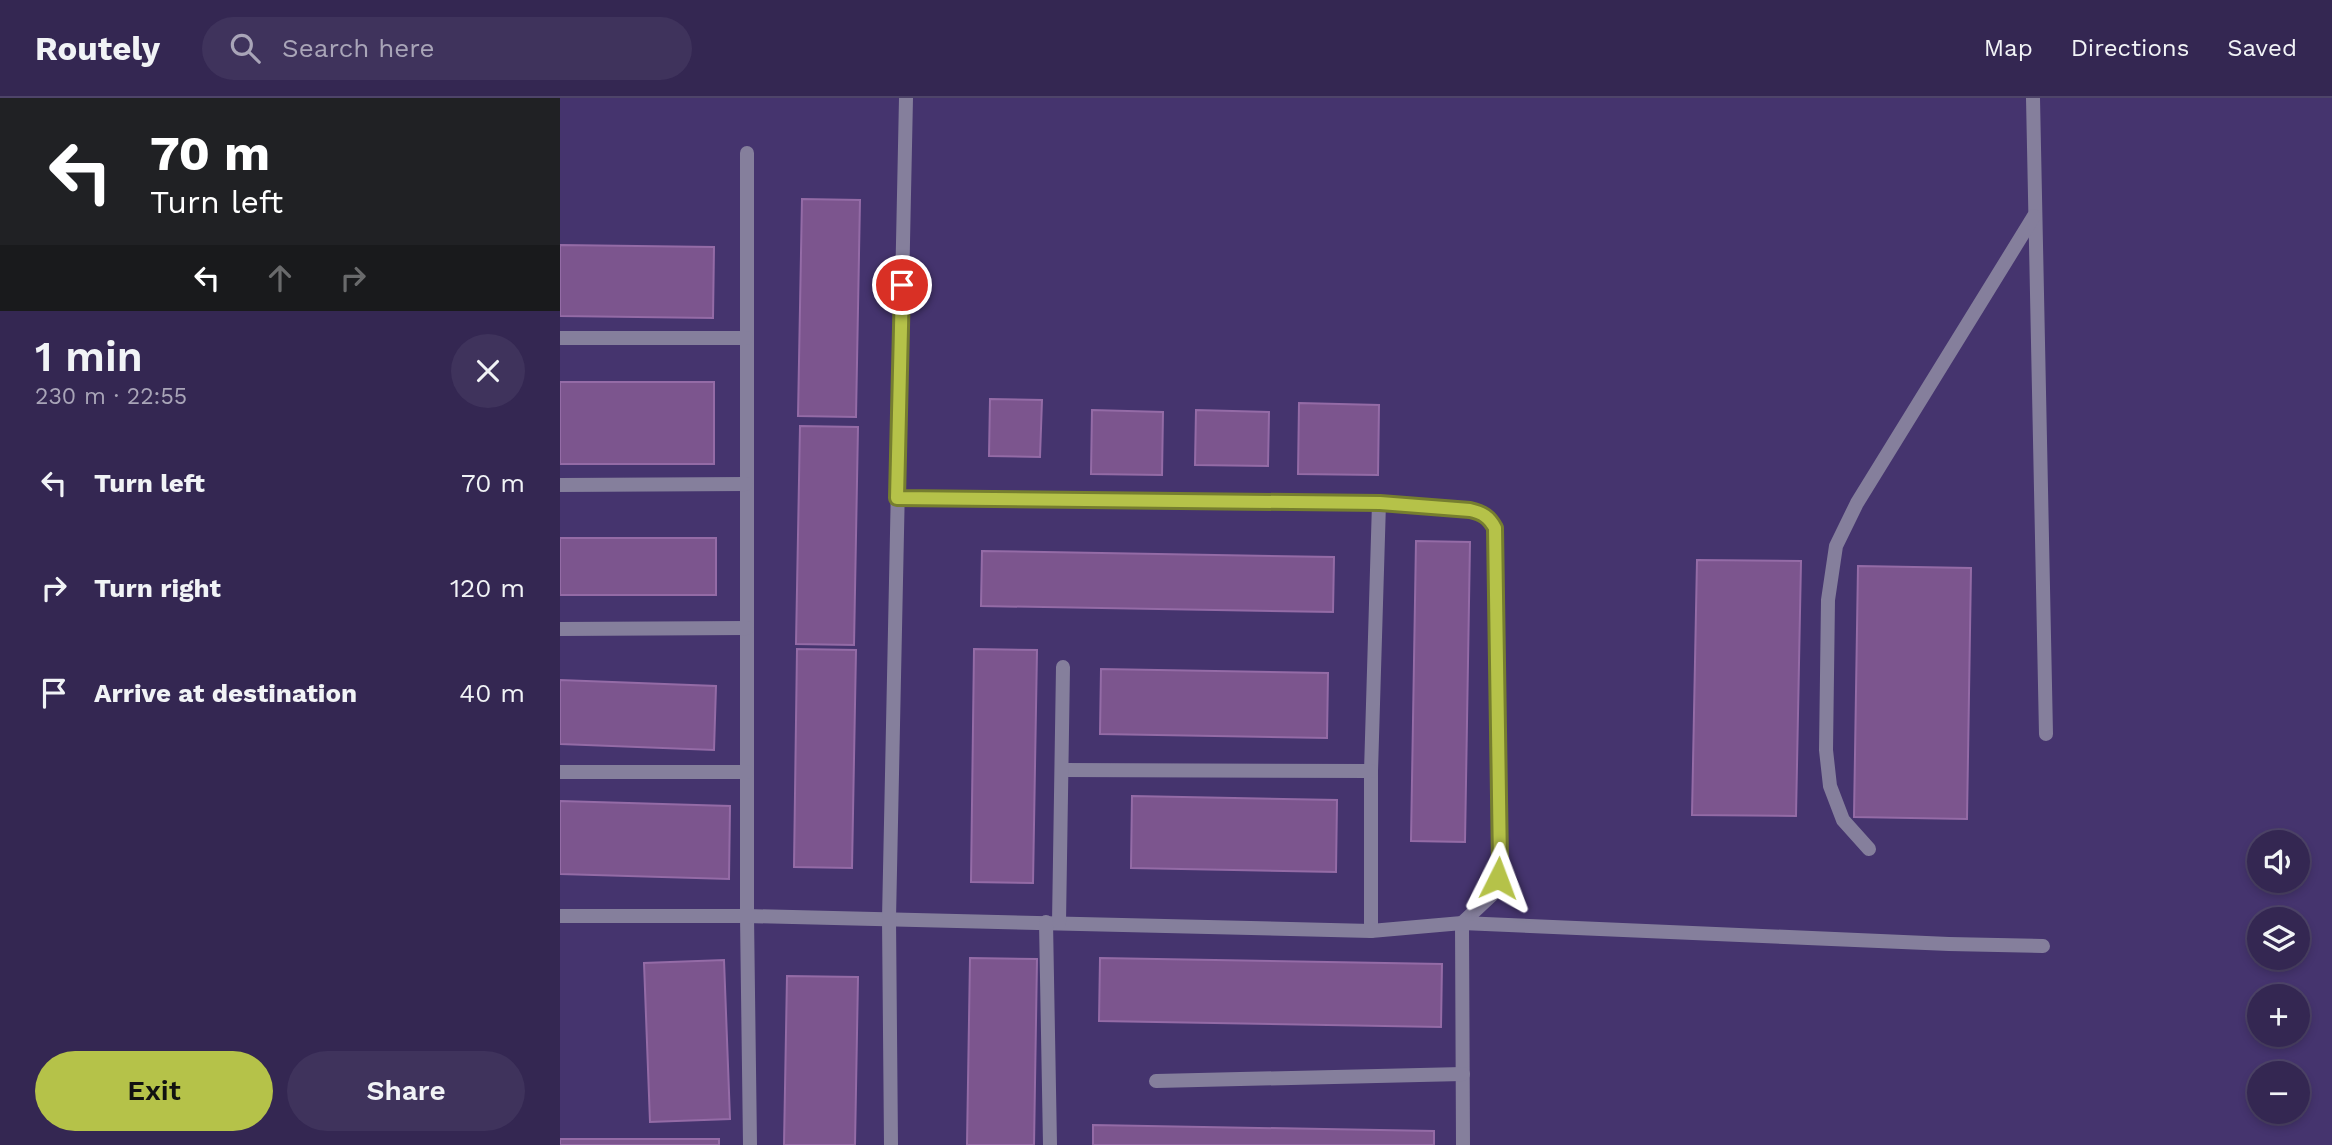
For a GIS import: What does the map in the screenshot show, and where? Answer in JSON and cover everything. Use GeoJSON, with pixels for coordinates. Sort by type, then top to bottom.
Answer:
{"type":"FeatureCollection","features":[{"type":"Feature","properties":{"kind":"street"},"geometry":{"type":"LineString","coordinates":[[891,1145],[889,919],[906,98]]}},
{"type":"Feature","properties":{"kind":"street"},"geometry":{"type":"LineString","coordinates":[[2033,98],[2046,734]]}},
{"type":"Feature","properties":{"kind":"street"},"geometry":{"type":"LineString","coordinates":[[747,153],[747,916],[750,1145]]}},
{"type":"Feature","properties":{"kind":"street"},"geometry":{"type":"LineString","coordinates":[[1869,849],[1843,820],[1830,786],[1826,750],[1828,600],[1836,546],[1857,503],[2034,216]]}},
{"type":"Feature","properties":{"kind":"street"},"geometry":{"type":"LineString","coordinates":[[560,338],[746,338]]}},
{"type":"Feature","properties":{"kind":"street"},"geometry":{"type":"LineString","coordinates":[[560,485],[746,484]]}},
{"type":"Feature","properties":{"kind":"street"},"geometry":{"type":"LineString","coordinates":[[897,498],[1380,503],[1470,510],[1481,512],[1490,520],[1495,528],[1500,864],[1494,893],[1462,923],[1463,1145]]}},
{"type":"Feature","properties":{"kind":"street"},"geometry":{"type":"LineString","coordinates":[[1371,931],[1371,771],[1380,503]]}},
{"type":"Feature","properties":{"kind":"street"},"geometry":{"type":"LineString","coordinates":[[560,629],[747,628]]}},
{"type":"Feature","properties":{"kind":"street"},"geometry":{"type":"LineString","coordinates":[[1050,1145],[1052,923],[1062,770],[1063,667]]}},
{"type":"Feature","properties":{"kind":"street"},"geometry":{"type":"LineString","coordinates":[[1062,770],[1371,771]]}},
{"type":"Feature","properties":{"kind":"street"},"geometry":{"type":"LineString","coordinates":[[560,772],[747,772]]}},
{"type":"Feature","properties":{"kind":"street"},"geometry":{"type":"LineString","coordinates":[[560,916],[747,916],[1371,931],[1462,923],[2043,946]]}},
{"type":"Feature","properties":{"kind":"street"},"geometry":{"type":"LineString","coordinates":[[1156,1081],[1463,1074]]}},
{"type":"Feature","properties":{"kind":"building"},"geometry":{"type":"Polygon","coordinates":[[[802,199],[860,200],[856,417],[798,416],[802,199]]]}},
{"type":"Feature","properties":{"kind":"building"},"geometry":{"type":"Polygon","coordinates":[[[560,245],[714,247],[713,318],[560,316],[560,245]]]}},
{"type":"Feature","properties":{"kind":"building"},"geometry":{"type":"Polygon","coordinates":[[[560,382],[714,382],[714,464],[560,464],[560,382]]]}},
{"type":"Feature","properties":{"kind":"building"},"geometry":{"type":"Polygon","coordinates":[[[990,399],[1042,400],[1040,457],[989,456],[990,399]]]}},
{"type":"Feature","properties":{"kind":"building"},"geometry":{"type":"Polygon","coordinates":[[[1299,403],[1379,405],[1378,475],[1298,474],[1299,403]]]}},
{"type":"Feature","properties":{"kind":"building"},"geometry":{"type":"Polygon","coordinates":[[[1092,410],[1163,412],[1162,475],[1091,474],[1092,410]]]}},
{"type":"Feature","properties":{"kind":"building"},"geometry":{"type":"Polygon","coordinates":[[[1196,410],[1269,412],[1268,466],[1195,465],[1196,410]]]}},
{"type":"Feature","properties":{"kind":"building"},"geometry":{"type":"Polygon","coordinates":[[[800,426],[858,427],[854,645],[796,644],[800,426]]]}},
{"type":"Feature","properties":{"kind":"building"},"geometry":{"type":"Polygon","coordinates":[[[560,538],[716,538],[716,595],[560,595],[560,538]]]}},
{"type":"Feature","properties":{"kind":"building"},"geometry":{"type":"Polygon","coordinates":[[[1416,541],[1470,542],[1465,842],[1411,841],[1416,541]]]}},
{"type":"Feature","properties":{"kind":"building"},"geometry":{"type":"Polygon","coordinates":[[[982,551],[1334,557],[1333,612],[981,606],[982,551]]]}},
{"type":"Feature","properties":{"kind":"building"},"geometry":{"type":"Polygon","coordinates":[[[1697,560],[1801,561],[1796,816],[1692,815],[1697,560]]]}},
{"type":"Feature","properties":{"kind":"building"},"geometry":{"type":"Polygon","coordinates":[[[1858,566],[1971,568],[1967,819],[1854,817],[1858,566]]]}},
{"type":"Feature","properties":{"kind":"building"},"geometry":{"type":"Polygon","coordinates":[[[797,649],[856,650],[852,868],[794,867],[797,649]]]}},
{"type":"Feature","properties":{"kind":"building"},"geometry":{"type":"Polygon","coordinates":[[[974,649],[1037,650],[1033,883],[971,882],[974,649]]]}},
{"type":"Feature","properties":{"kind":"building"},"geometry":{"type":"Polygon","coordinates":[[[1101,669],[1328,673],[1327,738],[1100,734],[1101,669]]]}},
{"type":"Feature","properties":{"kind":"building"},"geometry":{"type":"Polygon","coordinates":[[[560,680],[716,686],[714,750],[560,744],[560,680]]]}},
{"type":"Feature","properties":{"kind":"building"},"geometry":{"type":"Polygon","coordinates":[[[1132,796],[1337,800],[1336,872],[1131,868],[1132,796]]]}},
{"type":"Feature","properties":{"kind":"building"},"geometry":{"type":"Polygon","coordinates":[[[560,801],[730,806],[729,879],[560,874],[560,801]]]}},
{"type":"Feature","properties":{"kind":"building"},"geometry":{"type":"Polygon","coordinates":[[[970,958],[1037,959],[1034,1145],[967,1145],[970,958]]]}},
{"type":"Feature","properties":{"kind":"building"},"geometry":{"type":"Polygon","coordinates":[[[1100,958],[1442,964],[1441,1027],[1099,1021],[1100,958]]]}},
{"type":"Feature","properties":{"kind":"building"},"geometry":{"type":"Polygon","coordinates":[[[724,960],[730,1119],[650,1122],[644,963],[724,960]]]}},
{"type":"Feature","properties":{"kind":"building"},"geometry":{"type":"Polygon","coordinates":[[[787,976],[858,977],[855,1145],[784,1145],[787,976]]]}},
{"type":"Feature","properties":{"kind":"building"},"geometry":{"type":"Polygon","coordinates":[[[1093,1125],[1434,1131],[1434,1145],[1093,1145],[1093,1125]]]}},
{"type":"Feature","properties":{"kind":"building"},"geometry":{"type":"Polygon","coordinates":[[[560,1139],[719,1139],[719,1145],[560,1145],[560,1139]]]}},
{"type":"Feature","properties":{"kind":"route"},"geometry":{"type":"LineString","coordinates":[[902,285],[897,498],[1380,503],[1470,510],[1481,512],[1490,520],[1495,528],[1500,864],[1498,878]]}}]}
